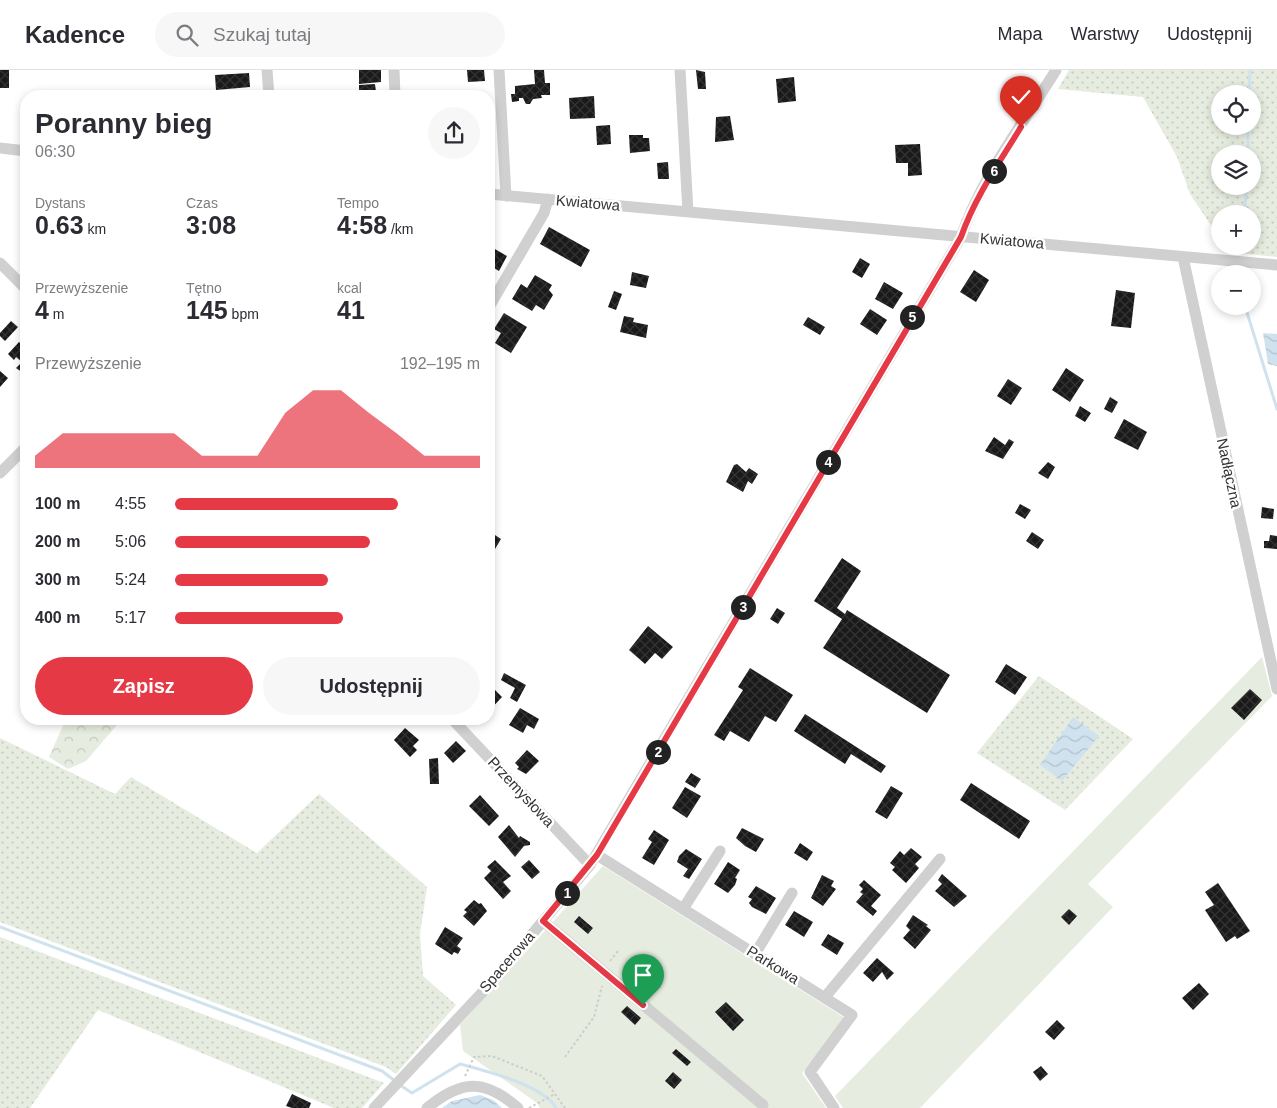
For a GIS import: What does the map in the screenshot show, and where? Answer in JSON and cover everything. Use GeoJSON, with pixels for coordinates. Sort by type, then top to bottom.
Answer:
{"type":"FeatureCollection","features":[{"type":"Feature","properties":{"kind":"street"},"geometry":{"type":"LineString","coordinates":[[267,70],[269,90]]}},
{"type":"Feature","properties":{"kind":"street"},"geometry":{"type":"LineString","coordinates":[[394,70],[395,90]]}},
{"type":"Feature","properties":{"kind":"street"},"geometry":{"type":"LineString","coordinates":[[499,70],[506,196]]}},
{"type":"Feature","properties":{"kind":"street"},"geometry":{"type":"LineString","coordinates":[[680,70],[688,212]]}},
{"type":"Feature","properties":{"kind":"street","name":"Spacerowa"},"geometry":{"type":"LineString","coordinates":[[374,1108],[492,982],[593,860],[961,237],[970,212],[986,184],[1056,70]]}},
{"type":"Feature","properties":{"kind":"street"},"geometry":{"type":"LineString","coordinates":[[0,148],[20,150]]}},
{"type":"Feature","properties":{"kind":"street","name":"Kwiatowa"},"geometry":{"type":"LineString","coordinates":[[495,195],[1277,266]]}},
{"type":"Feature","properties":{"kind":"street"},"geometry":{"type":"LineString","coordinates":[[495,298],[544,212],[548,199]]}},
{"type":"Feature","properties":{"kind":"street","name":"Nadłączna"},"geometry":{"type":"LineString","coordinates":[[1183,257],[1277,689]]}},
{"type":"Feature","properties":{"kind":"street"},"geometry":{"type":"LineString","coordinates":[[0,263],[20,283]]}},
{"type":"Feature","properties":{"kind":"street"},"geometry":{"type":"LineString","coordinates":[[0,473],[20,453]]}},
{"type":"Feature","properties":{"kind":"street","name":"Przemysłowa"},"geometry":{"type":"LineString","coordinates":[[458,725],[593,860]]}},
{"type":"Feature","properties":{"kind":"street"},"geometry":{"type":"LineString","coordinates":[[683,909],[720,851]]}},
{"type":"Feature","properties":{"kind":"street"},"geometry":{"type":"LineString","coordinates":[[825,997],[940,859]]}},
{"type":"Feature","properties":{"kind":"street","name":"Parkowa"},"geometry":{"type":"LineString","coordinates":[[593,860],[683,909],[852,1015],[810,1072],[834,1108]]}},
{"type":"Feature","properties":{"kind":"street"},"geometry":{"type":"LineString","coordinates":[[755,954],[792,893]]}},
{"type":"Feature","properties":{"kind":"street"},"geometry":{"type":"LineString","coordinates":[[543,921],[763,1105]]}},
{"type":"Feature","properties":{"kind":"street"},"geometry":{"type":"LineString","coordinates":[[427,1108],[442,1096],[462,1086],[486,1088],[509,1100],[518,1108]]}},
{"type":"Feature","properties":{"kind":"path"},"geometry":{"type":"LineString","coordinates":[[564,1057],[594,1017],[605,974]]}},
{"type":"Feature","properties":{"kind":"path"},"geometry":{"type":"LineString","coordinates":[[467,1072],[474,1057],[492,1056],[542,1076],[565,1108]]}},
{"type":"Feature","properties":{"kind":"path"},"geometry":{"type":"LineString","coordinates":[[529,1108],[555,1094]]}},
{"type":"Feature","properties":{"kind":"green space"},"geometry":{"type":"Polygon","coordinates":[[[1069,70],[1277,70],[1277,257],[1258,255],[1261,255],[1261,205],[1211,205],[1211,226],[1190,194],[1177,157],[1143,97],[1058,89],[1069,70]]]}},
{"type":"Feature","properties":{"kind":"green space"},"geometry":{"type":"Polygon","coordinates":[[[1262,657],[1272,696],[1088,884],[1113,907],[920,1108],[843,1108],[835,1096],[1262,657]]]}},
{"type":"Feature","properties":{"kind":"green space"},"geometry":{"type":"Polygon","coordinates":[[[1039,676],[1133,739],[1065,810],[977,753],[1039,676]]]}},
{"type":"Feature","properties":{"kind":"green space"},"geometry":{"type":"Polygon","coordinates":[[[63,725],[117,725],[86,761],[68,769],[49,757],[63,725]]]}},
{"type":"Feature","properties":{"kind":"green space"},"geometry":{"type":"Polygon","coordinates":[[[0,738],[115,794],[131,777],[257,853],[319,794],[427,887],[420,934],[423,976],[456,1005],[396,1074],[386,1067],[0,922],[0,738]]]}},
{"type":"Feature","properties":{"kind":"green space"},"geometry":{"type":"Polygon","coordinates":[[[603,866],[845,1018],[802,1073],[826,1108],[540,1108],[537,1103],[463,1051],[460,1025],[603,866]]]}},
{"type":"Feature","properties":{"kind":"green space"},"geometry":{"type":"Polygon","coordinates":[[[0,937],[384,1083],[362,1108],[334,1108],[98,1010],[30,1108],[0,1108],[0,937]]]}},
{"type":"Feature","properties":{"kind":"water"},"geometry":{"type":"Polygon","coordinates":[[[1263,333],[1277,334],[1277,366],[1268,364],[1263,333]]]}},
{"type":"Feature","properties":{"kind":"water"},"geometry":{"type":"Polygon","coordinates":[[[1073,717],[1099,736],[1062,781],[1040,765],[1073,717]]]}},
{"type":"Feature","properties":{"kind":"water"},"geometry":{"type":"Polygon","coordinates":[[[480,1095],[493,1100],[502,1108],[442,1108],[452,1101],[480,1095]]]}},
{"type":"Feature","properties":{"kind":"building"},"geometry":{"type":"Polygon","coordinates":[[[0,70],[9,70],[9,88],[0,88],[0,70]]]}},
{"type":"Feature","properties":{"kind":"building"},"geometry":{"type":"Polygon","coordinates":[[[359,70],[381,70],[381,82],[359,84],[359,70]]]}},
{"type":"Feature","properties":{"kind":"building"},"geometry":{"type":"Polygon","coordinates":[[[467,70],[484,70],[485,81],[468,82],[467,70]]]}},
{"type":"Feature","properties":{"kind":"building"},"geometry":{"type":"Polygon","coordinates":[[[534,70],[544,70],[545,83],[550,83],[550,95],[541,95],[542,98],[533,99],[530,104],[526,104],[523,98],[512,102],[511,94],[515,94],[515,86],[535,84],[534,70]]]}},
{"type":"Feature","properties":{"kind":"building"},"geometry":{"type":"Polygon","coordinates":[[[696,70],[705,72],[706,89],[698,89],[696,70]]]}},
{"type":"Feature","properties":{"kind":"building"},"geometry":{"type":"Polygon","coordinates":[[[249,73],[250,87],[216,90],[215,75],[249,73]]]}},
{"type":"Feature","properties":{"kind":"building"},"geometry":{"type":"Polygon","coordinates":[[[794,77],[796,101],[778,103],[776,79],[794,77]]]}},
{"type":"Feature","properties":{"kind":"building"},"geometry":{"type":"Polygon","coordinates":[[[375,84],[376,90],[359,90],[359,85],[375,84]]]}},
{"type":"Feature","properties":{"kind":"building"},"geometry":{"type":"Polygon","coordinates":[[[594,96],[595,118],[570,119],[569,98],[594,96]]]}},
{"type":"Feature","properties":{"kind":"building"},"geometry":{"type":"Polygon","coordinates":[[[730,116],[734,140],[715,142],[716,117],[730,116]]]}},
{"type":"Feature","properties":{"kind":"building"},"geometry":{"type":"Polygon","coordinates":[[[610,125],[611,144],[597,145],[596,126],[610,125]]]}},
{"type":"Feature","properties":{"kind":"building"},"geometry":{"type":"Polygon","coordinates":[[[629,135],[643,135],[643,138],[649,138],[650,151],[630,153],[629,135]]]}},
{"type":"Feature","properties":{"kind":"building"},"geometry":{"type":"Polygon","coordinates":[[[920,144],[922,175],[908,176],[908,163],[896,163],[895,145],[920,144]]]}},
{"type":"Feature","properties":{"kind":"building"},"geometry":{"type":"Polygon","coordinates":[[[668,162],[669,179],[658,179],[657,163],[668,162]]]}},
{"type":"Feature","properties":{"kind":"building"},"geometry":{"type":"Polygon","coordinates":[[[549,227],[590,250],[581,267],[540,244],[549,227]]]}},
{"type":"Feature","properties":{"kind":"building"},"geometry":{"type":"Polygon","coordinates":[[[495,249],[507,256],[499,271],[495,269],[495,249]]]}},
{"type":"Feature","properties":{"kind":"building"},"geometry":{"type":"Polygon","coordinates":[[[860,258],[870,264],[862,278],[852,272],[860,258]]]}},
{"type":"Feature","properties":{"kind":"building"},"geometry":{"type":"Polygon","coordinates":[[[974,270],[989,280],[976,302],[960,292],[974,270]]]}},
{"type":"Feature","properties":{"kind":"building"},"geometry":{"type":"Polygon","coordinates":[[[632,272],[649,276],[646,288],[630,285],[632,272]]]}},
{"type":"Feature","properties":{"kind":"building"},"geometry":{"type":"Polygon","coordinates":[[[535,275],[552,285],[549,290],[553,295],[544,310],[536,305],[532,311],[512,299],[521,284],[527,288],[535,275]]]}},
{"type":"Feature","properties":{"kind":"building"},"geometry":{"type":"Polygon","coordinates":[[[884,282],[903,293],[893,309],[875,299],[884,282]]]}},
{"type":"Feature","properties":{"kind":"building"},"geometry":{"type":"Polygon","coordinates":[[[1116,290],[1135,293],[1131,328],[1111,326],[1116,290]]]}},
{"type":"Feature","properties":{"kind":"building"},"geometry":{"type":"Polygon","coordinates":[[[614,291],[622,294],[616,310],[608,307],[614,291]]]}},
{"type":"Feature","properties":{"kind":"building"},"geometry":{"type":"Polygon","coordinates":[[[870,309],[887,320],[877,335],[860,324],[870,309]]]}},
{"type":"Feature","properties":{"kind":"building"},"geometry":{"type":"Polygon","coordinates":[[[504,313],[527,327],[511,353],[495,343],[501,333],[495,330],[504,313]]]}},
{"type":"Feature","properties":{"kind":"building"},"geometry":{"type":"Polygon","coordinates":[[[624,316],[634,318],[633,322],[648,325],[646,338],[620,332],[624,316]]]}},
{"type":"Feature","properties":{"kind":"building"},"geometry":{"type":"Polygon","coordinates":[[[808,317],[825,327],[820,335],[803,325],[808,317]]]}},
{"type":"Feature","properties":{"kind":"building"},"geometry":{"type":"Polygon","coordinates":[[[11,321],[18,327],[5,341],[0,336],[0,333],[11,321]]]}},
{"type":"Feature","properties":{"kind":"building"},"geometry":{"type":"Polygon","coordinates":[[[20,343],[20,360],[16,357],[14,360],[8,354],[20,343]]]}},
{"type":"Feature","properties":{"kind":"building"},"geometry":{"type":"Polygon","coordinates":[[[1066,368],[1084,380],[1070,402],[1052,390],[1066,368]]]}},
{"type":"Feature","properties":{"kind":"building"},"geometry":{"type":"Polygon","coordinates":[[[0,371],[8,378],[0,387],[0,371]]]}},
{"type":"Feature","properties":{"kind":"building"},"geometry":{"type":"Polygon","coordinates":[[[1008,379],[1022,388],[1011,405],[997,396],[1008,379]]]}},
{"type":"Feature","properties":{"kind":"building"},"geometry":{"type":"Polygon","coordinates":[[[1110,397],[1118,402],[1112,413],[1104,409],[1110,397]]]}},
{"type":"Feature","properties":{"kind":"building"},"geometry":{"type":"Polygon","coordinates":[[[1080,406],[1091,413],[1085,422],[1075,416],[1080,406]]]}},
{"type":"Feature","properties":{"kind":"building"},"geometry":{"type":"Polygon","coordinates":[[[1124,419],[1147,432],[1138,450],[1114,438],[1124,419]]]}},
{"type":"Feature","properties":{"kind":"building"},"geometry":{"type":"Polygon","coordinates":[[[994,437],[1005,445],[1009,439],[1014,442],[1003,459],[985,451],[994,437]]]}},
{"type":"Feature","properties":{"kind":"building"},"geometry":{"type":"Polygon","coordinates":[[[1048,462],[1055,467],[1048,479],[1038,473],[1048,462]]]}},
{"type":"Feature","properties":{"kind":"building"},"geometry":{"type":"Polygon","coordinates":[[[737,464],[746,472],[749,468],[758,474],[752,484],[748,481],[743,492],[726,482],[734,465],[737,464]]]}},
{"type":"Feature","properties":{"kind":"building"},"geometry":{"type":"Polygon","coordinates":[[[1020,504],[1031,510],[1025,519],[1015,513],[1020,504]]]}},
{"type":"Feature","properties":{"kind":"building"},"geometry":{"type":"Polygon","coordinates":[[[1262,507],[1274,509],[1273,519],[1261,518],[1262,507]]]}},
{"type":"Feature","properties":{"kind":"building"},"geometry":{"type":"Polygon","coordinates":[[[1032,532],[1044,540],[1038,549],[1026,541],[1032,532]]]}},
{"type":"Feature","properties":{"kind":"building"},"geometry":{"type":"Polygon","coordinates":[[[495,535],[501,539],[495,549],[495,535]]]}},
{"type":"Feature","properties":{"kind":"building"},"geometry":{"type":"Polygon","coordinates":[[[1270,535],[1277,536],[1277,549],[1264,548],[1264,541],[1269,541],[1270,535]]]}},
{"type":"Feature","properties":{"kind":"building"},"geometry":{"type":"Polygon","coordinates":[[[842,558],[861,571],[837,608],[845,614],[847,610],[950,675],[927,713],[823,648],[842,619],[814,601],[842,558]]]}},
{"type":"Feature","properties":{"kind":"building"},"geometry":{"type":"Polygon","coordinates":[[[777,608],[785,613],[778,624],[770,619],[777,608]]]}},
{"type":"Feature","properties":{"kind":"building"},"geometry":{"type":"Polygon","coordinates":[[[648,626],[673,647],[662,659],[655,653],[645,664],[629,650],[648,626]]]}},
{"type":"Feature","properties":{"kind":"building"},"geometry":{"type":"Polygon","coordinates":[[[1006,664],[1027,677],[1015,695],[995,682],[1006,664]]]}},
{"type":"Feature","properties":{"kind":"building"},"geometry":{"type":"Polygon","coordinates":[[[750,668],[793,695],[776,722],[765,716],[749,742],[730,731],[724,741],[714,735],[743,690],[738,687],[750,668]]]}},
{"type":"Feature","properties":{"kind":"building"},"geometry":{"type":"Polygon","coordinates":[[[504,673],[526,685],[517,702],[510,698],[515,688],[501,680],[504,673]]]}},
{"type":"Feature","properties":{"kind":"building"},"geometry":{"type":"Polygon","coordinates":[[[1250,689],[1262,700],[1244,720],[1231,708],[1250,689]]]}},
{"type":"Feature","properties":{"kind":"building"},"geometry":{"type":"Polygon","coordinates":[[[495,690],[502,697],[495,705],[495,690]]]}},
{"type":"Feature","properties":{"kind":"building"},"geometry":{"type":"Polygon","coordinates":[[[520,708],[539,719],[534,729],[527,725],[523,733],[509,725],[520,708]]]}},
{"type":"Feature","properties":{"kind":"building"},"geometry":{"type":"Polygon","coordinates":[[[805,714],[886,766],[881,773],[851,754],[845,764],[794,731],[805,714]]]}},
{"type":"Feature","properties":{"kind":"building"},"geometry":{"type":"Polygon","coordinates":[[[405,728],[419,740],[413,746],[417,750],[410,757],[394,740],[405,728]]]}},
{"type":"Feature","properties":{"kind":"building"},"geometry":{"type":"Polygon","coordinates":[[[456,741],[466,751],[453,763],[444,753],[456,741]]]}},
{"type":"Feature","properties":{"kind":"building"},"geometry":{"type":"Polygon","coordinates":[[[527,750],[539,761],[526,774],[517,769],[519,767],[515,763],[527,750]]]}},
{"type":"Feature","properties":{"kind":"building"},"geometry":{"type":"Polygon","coordinates":[[[438,758],[439,784],[430,784],[429,759],[438,758]]]}},
{"type":"Feature","properties":{"kind":"building"},"geometry":{"type":"Polygon","coordinates":[[[691,773],[701,779],[695,788],[685,782],[691,773]]]}},
{"type":"Feature","properties":{"kind":"building"},"geometry":{"type":"Polygon","coordinates":[[[971,783],[1030,821],[1019,839],[960,800],[971,783]]]}},
{"type":"Feature","properties":{"kind":"building"},"geometry":{"type":"Polygon","coordinates":[[[891,786],[903,793],[887,819],[875,812],[891,786]]]}},
{"type":"Feature","properties":{"kind":"building"},"geometry":{"type":"Polygon","coordinates":[[[685,787],[701,796],[687,818],[672,808],[685,787]]]}},
{"type":"Feature","properties":{"kind":"building"},"geometry":{"type":"Polygon","coordinates":[[[480,795],[499,816],[489,826],[469,806],[480,795]]]}},
{"type":"Feature","properties":{"kind":"building"},"geometry":{"type":"Polygon","coordinates":[[[509,825],[519,838],[520,836],[530,842],[530,845],[524,846],[515,857],[498,837],[509,825]]]}},
{"type":"Feature","properties":{"kind":"building"},"geometry":{"type":"Polygon","coordinates":[[[742,828],[764,839],[756,852],[736,838],[742,828]]]}},
{"type":"Feature","properties":{"kind":"building"},"geometry":{"type":"Polygon","coordinates":[[[654,830],[669,840],[654,865],[642,858],[652,842],[648,839],[654,830]]]}},
{"type":"Feature","properties":{"kind":"building"},"geometry":{"type":"Polygon","coordinates":[[[800,843],[813,852],[807,861],[794,853],[800,843]]]}},
{"type":"Feature","properties":{"kind":"building"},"geometry":{"type":"Polygon","coordinates":[[[911,848],[922,857],[915,864],[919,868],[906,883],[892,870],[895,867],[890,863],[900,851],[904,855],[911,848]]]}},
{"type":"Feature","properties":{"kind":"building"},"geometry":{"type":"Polygon","coordinates":[[[686,849],[702,859],[689,879],[683,876],[688,869],[677,862],[679,856],[686,849]]]}},
{"type":"Feature","properties":{"kind":"building"},"geometry":{"type":"Polygon","coordinates":[[[495,860],[511,876],[503,882],[511,891],[503,899],[484,878],[491,871],[487,867],[495,860]]]}},
{"type":"Feature","properties":{"kind":"building"},"geometry":{"type":"Polygon","coordinates":[[[529,860],[540,872],[532,879],[521,867],[529,860]]]}},
{"type":"Feature","properties":{"kind":"building"},"geometry":{"type":"Polygon","coordinates":[[[728,862],[740,870],[735,878],[737,879],[735,885],[728,893],[714,884],[728,862]]]}},
{"type":"Feature","properties":{"kind":"building"},"geometry":{"type":"Polygon","coordinates":[[[942,874],[967,896],[954,907],[935,891],[942,884],[938,880],[942,874]]]}},
{"type":"Feature","properties":{"kind":"building"},"geometry":{"type":"Polygon","coordinates":[[[822,875],[834,881],[831,886],[836,889],[823,906],[811,898],[822,875]]]}},
{"type":"Feature","properties":{"kind":"building"},"geometry":{"type":"Polygon","coordinates":[[[864,880],[881,895],[871,906],[877,911],[873,916],[856,902],[863,894],[860,892],[863,889],[859,885],[864,880]]]}},
{"type":"Feature","properties":{"kind":"building"},"geometry":{"type":"Polygon","coordinates":[[[1218,883],[1250,931],[1237,939],[1235,936],[1226,942],[1205,910],[1214,905],[1205,892],[1218,883]]]}},
{"type":"Feature","properties":{"kind":"building"},"geometry":{"type":"Polygon","coordinates":[[[756,886],[776,898],[766,914],[752,907],[749,903],[752,899],[748,897],[756,886]]]}},
{"type":"Feature","properties":{"kind":"building"},"geometry":{"type":"Polygon","coordinates":[[[474,900],[479,904],[481,903],[487,911],[474,926],[463,916],[467,912],[464,910],[474,900]]]}},
{"type":"Feature","properties":{"kind":"building"},"geometry":{"type":"Polygon","coordinates":[[[1069,909],[1077,916],[1069,925],[1061,917],[1069,909]]]}},
{"type":"Feature","properties":{"kind":"building"},"geometry":{"type":"Polygon","coordinates":[[[794,911],[813,922],[804,937],[785,925],[794,911]]]}},
{"type":"Feature","properties":{"kind":"building"},"geometry":{"type":"Polygon","coordinates":[[[913,915],[928,925],[926,926],[931,930],[915,949],[903,938],[910,930],[906,926],[913,915]]]}},
{"type":"Feature","properties":{"kind":"building"},"geometry":{"type":"Polygon","coordinates":[[[579,916],[593,928],[588,934],[574,922],[579,916]]]}},
{"type":"Feature","properties":{"kind":"building"},"geometry":{"type":"Polygon","coordinates":[[[445,927],[463,938],[457,946],[461,949],[458,954],[454,952],[452,955],[435,944],[445,927]]]}},
{"type":"Feature","properties":{"kind":"building"},"geometry":{"type":"Polygon","coordinates":[[[828,934],[844,943],[837,955],[821,945],[828,934]]]}},
{"type":"Feature","properties":{"kind":"building"},"geometry":{"type":"Polygon","coordinates":[[[877,958],[894,973],[887,980],[882,972],[873,982],[863,973],[877,958]]]}},
{"type":"Feature","properties":{"kind":"building"},"geometry":{"type":"Polygon","coordinates":[[[1199,983],[1209,994],[1193,1010],[1182,998],[1199,983]]]}},
{"type":"Feature","properties":{"kind":"building"},"geometry":{"type":"Polygon","coordinates":[[[726,1002],[744,1020],[733,1031],[715,1012],[726,1002]]]}},
{"type":"Feature","properties":{"kind":"building"},"geometry":{"type":"Polygon","coordinates":[[[627,1006],[641,1018],[635,1025],[621,1012],[627,1006]]]}},
{"type":"Feature","properties":{"kind":"building"},"geometry":{"type":"Polygon","coordinates":[[[1057,1020],[1065,1028],[1054,1040],[1045,1032],[1057,1020]]]}},
{"type":"Feature","properties":{"kind":"building"},"geometry":{"type":"Polygon","coordinates":[[[676,1049],[691,1062],[687,1066],[672,1053],[676,1049]]]}},
{"type":"Feature","properties":{"kind":"building"},"geometry":{"type":"Polygon","coordinates":[[[1041,1066],[1048,1074],[1040,1081],[1033,1072],[1041,1066]]]}},
{"type":"Feature","properties":{"kind":"building"},"geometry":{"type":"Polygon","coordinates":[[[673,1072],[682,1080],[674,1089],[665,1081],[673,1072]]]}},
{"type":"Feature","properties":{"kind":"building"},"geometry":{"type":"Polygon","coordinates":[[[292,1094],[311,1103],[309,1108],[286,1106],[292,1094]]]}},
{"type":"Feature","properties":{"kind":"waterway"},"geometry":{"type":"LineString","coordinates":[[1249,85],[1250,70]]}},
{"type":"Feature","properties":{"kind":"waterway"},"geometry":{"type":"LineString","coordinates":[[1248,135],[1248,145]]}},
{"type":"Feature","properties":{"kind":"waterway"},"geometry":{"type":"LineString","coordinates":[[1245,205],[1246,195]]}},
{"type":"Feature","properties":{"kind":"waterway"},"geometry":{"type":"LineString","coordinates":[[1248,315],[1277,409]]}},
{"type":"Feature","properties":{"kind":"waterway"},"geometry":{"type":"LineString","coordinates":[[0,927],[382,1071],[395,1081]]}},
{"type":"Feature","properties":{"kind":"waterway"},"geometry":{"type":"LineString","coordinates":[[400,1085],[412,1093],[460,1064],[527,1086],[539,1092],[556,1108]]}},
{"type":"Feature","properties":{"kind":"route"},"geometry":{"type":"LineString","coordinates":[[643,1005],[543,921],[597,855],[945,261],[961,237],[970,212],[1021,127]]}}]}
